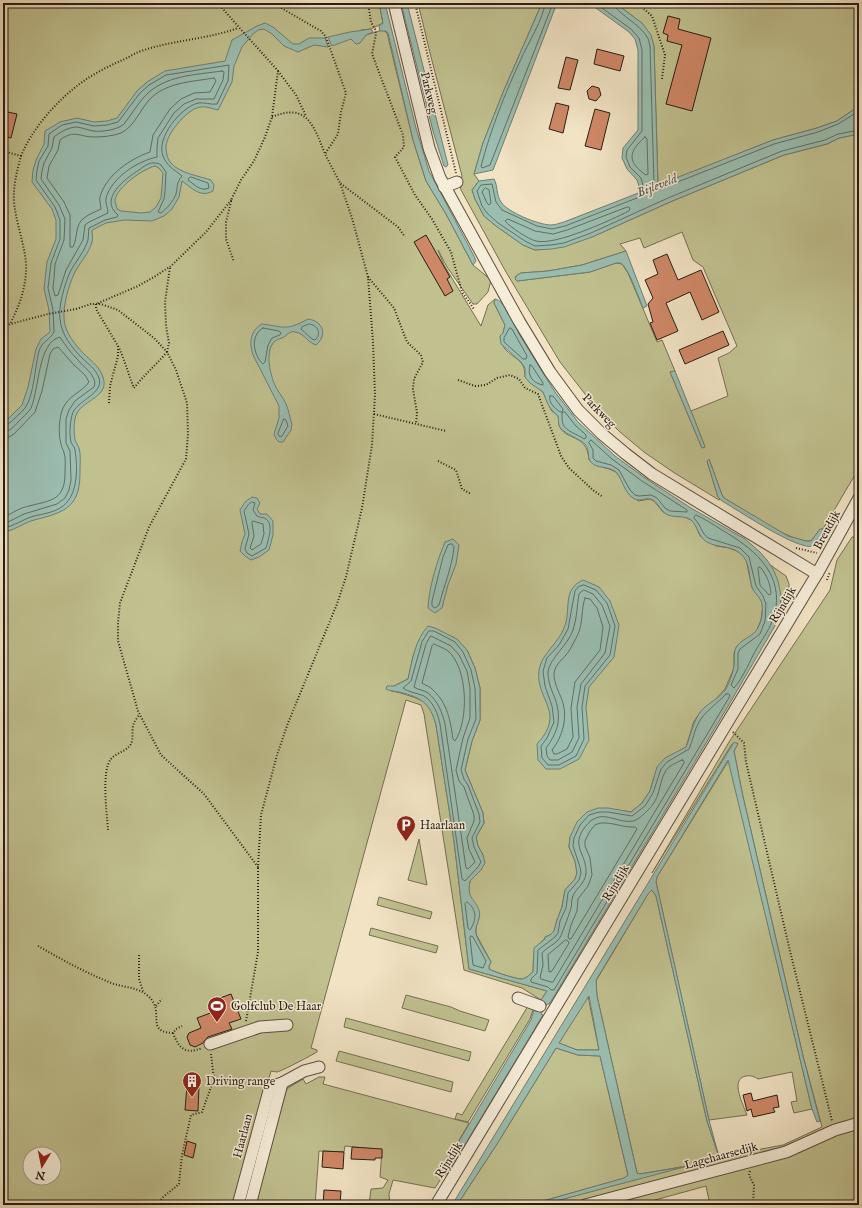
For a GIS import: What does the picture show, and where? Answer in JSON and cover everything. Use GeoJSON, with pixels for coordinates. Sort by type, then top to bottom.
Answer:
{"type":"FeatureCollection","features":[{"type":"Feature","properties":{"kind":"street","name":"Parkweg"},"geometry":{"type":"LineString","coordinates":[[394,3],[428,148],[444,187],[519,321],[550,372],[578,410],[602,434],[652,474],[817,574]]}},
{"type":"Feature","properties":{"kind":"street"},"geometry":{"type":"LineString","coordinates":[[444,187],[457,182]]}},
{"type":"Feature","properties":{"kind":"street","name":"Breudijk"},"geometry":{"type":"LineString","coordinates":[[817,574],[859,498]]}},
{"type":"Feature","properties":{"kind":"street","name":"Rijndijk"},"geometry":{"type":"LineString","coordinates":[[436,1205],[546,1009],[817,574]]}},
{"type":"Feature","properties":{"kind":"street"},"geometry":{"type":"LineString","coordinates":[[518,998],[546,1009]]}},
{"type":"Feature","properties":{"kind":"street"},"geometry":{"type":"LineString","coordinates":[[210,1044],[260,1026],[287,1025]]}},
{"type":"Feature","properties":{"kind":"street","name":"Haarlaan"},"geometry":{"type":"LineString","coordinates":[[238,1205],[270,1087],[282,1083],[304,1071],[319,1067]]}},
{"type":"Feature","properties":{"kind":"street","name":"Haarlaan"},"geometry":{"type":"LineString","coordinates":[[250,1205],[282,1083]]}},
{"type":"Feature","properties":{"kind":"street","name":"Lagehaarsedijk"},"geometry":{"type":"LineString","coordinates":[[585,1205],[786,1152],[835,1130],[859,1123]]}},
{"type":"Feature","properties":{"kind":"path"},"geometry":{"type":"LineString","coordinates":[[218,3],[238,28],[250,39],[278,71],[296,95],[306,117],[315,130],[340,183],[352,218],[368,277],[375,395],[372,446],[354,547],[337,604],[288,723],[277,754],[260,815],[258,868],[258,952],[244,1032]]}},
{"type":"Feature","properties":{"kind":"path"},"geometry":{"type":"LineString","coordinates":[[368,3],[371,22],[376,34],[372,54],[403,135],[404,147],[395,157],[414,195],[432,219],[451,252],[462,292],[474,309]]}},
{"type":"Feature","properties":{"kind":"path","name":"Parkweg"},"geometry":{"type":"LineString","coordinates":[[415,3],[456,167],[457,182]]}},
{"type":"Feature","properties":{"kind":"path"},"geometry":{"type":"LineString","coordinates":[[637,3],[652,16],[666,55],[662,80]]}},
{"type":"Feature","properties":{"kind":"path"},"geometry":{"type":"LineString","coordinates":[[276,5],[321,31],[326,37],[346,93],[341,112],[338,134],[325,154]]}},
{"type":"Feature","properties":{"kind":"path"},"geometry":{"type":"LineString","coordinates":[[10,324],[20,306],[25,283],[26,263],[17,223],[14,201],[15,179],[21,156],[36,130],[66,96],[84,81],[105,68],[142,50],[205,37],[238,28]]}},
{"type":"Feature","properties":{"kind":"path"},"geometry":{"type":"LineString","coordinates":[[96,304],[138,286],[171,266],[206,232],[232,198],[241,180],[254,161],[265,137],[272,117],[278,71]]}},
{"type":"Feature","properties":{"kind":"path"},"geometry":{"type":"LineString","coordinates":[[272,117],[287,112],[299,113],[306,117]]}},
{"type":"Feature","properties":{"kind":"path"},"geometry":{"type":"LineString","coordinates":[[3,151],[21,156]]}},
{"type":"Feature","properties":{"kind":"path"},"geometry":{"type":"LineString","coordinates":[[340,183],[398,227],[404,237]]}},
{"type":"Feature","properties":{"kind":"path"},"geometry":{"type":"LineString","coordinates":[[232,198],[226,222],[226,239],[234,262]]}},
{"type":"Feature","properties":{"kind":"path"},"geometry":{"type":"LineString","coordinates":[[96,304],[96,309],[125,361],[128,374],[134,388],[167,352],[169,343],[166,326],[165,302],[171,266]]}},
{"type":"Feature","properties":{"kind":"path"},"geometry":{"type":"LineString","coordinates":[[368,277],[394,308],[406,342],[421,355],[423,362],[414,379],[413,389],[417,413],[416,424]]}},
{"type":"Feature","properties":{"kind":"path"},"geometry":{"type":"LineString","coordinates":[[3,326],[91,304],[101,304],[118,310],[154,338],[167,352],[176,370],[187,403],[188,434],[186,459],[149,527],[120,603],[118,641],[139,714],[161,755],[204,794],[258,868]]}},
{"type":"Feature","properties":{"kind":"path"},"geometry":{"type":"LineString","coordinates":[[109,403],[110,386],[118,356],[118,346]]}},
{"type":"Feature","properties":{"kind":"path"},"geometry":{"type":"LineString","coordinates":[[458,380],[476,386],[486,385],[497,378],[510,375],[518,379],[525,388],[538,394],[561,456],[569,468],[594,491],[603,497]]}},
{"type":"Feature","properties":{"kind":"path"},"geometry":{"type":"LineString","coordinates":[[374,414],[446,431]]}},
{"type":"Feature","properties":{"kind":"path"},"geometry":{"type":"LineString","coordinates":[[438,461],[456,470],[462,489],[471,494]]}},
{"type":"Feature","properties":{"kind":"path"},"geometry":{"type":"LineString","coordinates":[[792,547],[817,553]]}},
{"type":"Feature","properties":{"kind":"path"},"geometry":{"type":"LineString","coordinates":[[108,830],[106,768],[111,759],[126,750],[132,742],[134,724],[139,714]]}},
{"type":"Feature","properties":{"kind":"path"},"geometry":{"type":"LineString","coordinates":[[733,732],[744,743],[746,762],[790,950],[835,1130]]}},
{"type":"Feature","properties":{"kind":"path"},"geometry":{"type":"LineString","coordinates":[[38,946],[66,962],[110,983],[144,992],[150,997],[156,1006],[156,1023],[158,1029],[164,1033],[173,1033],[176,1029],[182,1026]]}},
{"type":"Feature","properties":{"kind":"path"},"geometry":{"type":"LineString","coordinates":[[138,955],[140,979],[144,992]]}},
{"type":"Feature","properties":{"kind":"path"},"geometry":{"type":"LineString","coordinates":[[156,1006],[162,999]]}},
{"type":"Feature","properties":{"kind":"path"},"geometry":{"type":"LineString","coordinates":[[158,1205],[162,1198],[179,1184],[182,1155],[191,1115],[202,1112],[214,1079],[210,1044],[196,1050],[188,1051],[182,1048],[173,1033]]}},
{"type":"Feature","properties":{"kind":"path"},"geometry":{"type":"LineString","coordinates":[[749,1162],[749,1175],[754,1185],[752,1205]]}},
{"type":"Feature","properties":{"kind":"green space","name":"Golfclub De Haar"},"geometry":{"type":"Polygon","coordinates":[[[3,3],[379,3],[383,23],[371,29],[361,30],[363,39],[366,35],[383,30],[387,33],[413,140],[426,181],[446,214],[473,265],[491,280],[488,292],[477,304],[473,304],[447,267],[438,250],[444,265],[481,326],[488,305],[495,299],[494,303],[505,325],[503,333],[500,336],[504,347],[509,353],[519,360],[525,371],[525,377],[543,392],[551,410],[558,416],[559,424],[562,430],[584,445],[589,460],[616,472],[638,501],[650,499],[654,501],[663,512],[669,515],[682,516],[691,520],[695,524],[700,536],[716,546],[729,548],[739,552],[746,559],[752,588],[760,598],[763,605],[761,620],[756,632],[737,646],[734,653],[734,668],[725,689],[715,700],[702,710],[694,721],[686,747],[678,752],[654,777],[650,791],[642,803],[631,812],[625,811],[570,837],[569,847],[575,861],[577,873],[575,879],[565,890],[562,907],[554,931],[545,937],[545,939],[537,946],[534,954],[533,972],[523,979],[515,978],[489,969],[491,962],[476,934],[476,925],[479,918],[469,895],[470,881],[475,876],[483,855],[478,846],[476,837],[484,823],[483,813],[465,770],[472,741],[480,720],[480,688],[475,668],[467,650],[414,653],[408,679],[394,686],[391,691],[399,692],[421,700],[425,703],[432,713],[436,725],[454,841],[469,969],[547,991],[541,1000],[522,988],[464,970],[424,714],[421,705],[406,700],[311,1048],[317,1050],[317,1052],[280,1071],[271,1071],[233,1205],[3,1205],[3,3]]]}},
{"type":"Feature","properties":{"kind":"green space"},"geometry":{"type":"Polygon","coordinates":[[[418,3],[542,3],[504,90],[483,143],[474,174],[479,181],[472,190],[484,216],[523,245],[535,250],[592,237],[670,202],[784,155],[827,144],[839,138],[859,134],[859,468],[823,529],[821,529],[811,541],[802,540],[779,531],[724,498],[709,459],[707,461],[718,497],[720,499],[719,500],[673,472],[644,452],[620,432],[596,408],[560,362],[506,272],[461,190],[460,185],[462,176],[418,3]],[[682,232],[644,248],[640,238],[620,244],[626,251],[582,265],[548,271],[521,273],[515,277],[517,281],[590,272],[616,263],[622,264],[628,273],[657,342],[662,340],[675,371],[670,372],[702,448],[705,447],[691,411],[728,396],[718,358],[729,353],[737,346],[703,267],[693,260],[682,232]]]}},
{"type":"Feature","properties":{"kind":"green space"},"geometry":{"type":"Polygon","coordinates":[[[615,3],[859,3],[859,106],[837,121],[773,140],[658,186],[654,46],[644,26],[615,3]]]}},
{"type":"Feature","properties":{"kind":"green space"},"geometry":{"type":"Polygon","coordinates":[[[859,534],[859,1205],[769,1205],[768,1201],[761,1202],[761,1205],[710,1205],[706,1186],[637,1205],[541,1205],[681,1167],[640,1174],[637,1173],[597,996],[596,981],[648,894],[652,890],[656,896],[707,1121],[719,1157],[783,1145],[822,1127],[803,1056],[742,792],[734,751],[738,743],[732,744],[652,873],[729,742],[830,590],[837,560],[852,537],[857,537],[859,534]]]}},
{"type":"Feature","properties":{"kind":"green space"},"geometry":{"type":"Polygon","coordinates":[[[769,564],[786,576],[789,584],[787,600],[780,608],[781,596],[769,564]]]}},
{"type":"Feature","properties":{"kind":"green space"},"geometry":{"type":"Polygon","coordinates":[[[729,760],[812,1109],[794,1113],[791,1102],[797,1101],[792,1072],[758,1079],[753,1076],[746,1076],[741,1078],[738,1087],[747,1115],[709,1120],[656,882],[657,877],[729,760]]]}},
{"type":"Feature","properties":{"kind":"green space"},"geometry":{"type":"Polygon","coordinates":[[[419,839],[427,885],[408,880],[419,839]]]}},
{"type":"Feature","properties":{"kind":"green space"},"geometry":{"type":"Polygon","coordinates":[[[379,897],[432,912],[430,919],[377,905],[379,897]]]}},
{"type":"Feature","properties":{"kind":"green space"},"geometry":{"type":"Polygon","coordinates":[[[371,928],[438,946],[436,953],[369,935],[371,928]]]}},
{"type":"Feature","properties":{"kind":"green space"},"geometry":{"type":"Polygon","coordinates":[[[406,995],[451,1007],[489,1020],[485,1031],[402,1008],[406,995]]]}},
{"type":"Feature","properties":{"kind":"green space"},"geometry":{"type":"Polygon","coordinates":[[[588,996],[599,1050],[577,1050],[559,1043],[588,996]]]}},
{"type":"Feature","properties":{"kind":"green space"},"geometry":{"type":"Polygon","coordinates":[[[528,1006],[533,1010],[530,1019],[468,1122],[455,1119],[457,1113],[462,1115],[528,1006]]]}},
{"type":"Feature","properties":{"kind":"green space"},"geometry":{"type":"Polygon","coordinates":[[[346,1018],[471,1052],[469,1061],[344,1027],[346,1018]]]}},
{"type":"Feature","properties":{"kind":"green space"},"geometry":{"type":"Polygon","coordinates":[[[556,1048],[578,1055],[600,1056],[628,1175],[625,1178],[529,1205],[457,1205],[497,1144],[556,1048]]]}},
{"type":"Feature","properties":{"kind":"green space"},"geometry":{"type":"Polygon","coordinates":[[[339,1051],[453,1082],[451,1092],[336,1061],[339,1051]]]}},
{"type":"Feature","properties":{"kind":"green space"},"geometry":{"type":"Polygon","coordinates":[[[319,1077],[325,1077],[323,1084],[469,1123],[439,1175],[442,1177],[435,1188],[393,1180],[389,1194],[390,1205],[369,1205],[371,1189],[383,1188],[388,1180],[380,1177],[382,1150],[345,1146],[344,1152],[319,1151],[315,1205],[255,1205],[286,1091],[288,1088],[303,1079],[306,1084],[319,1077]]]}},
{"type":"Feature","properties":{"kind":"water"},"geometry":{"type":"Polygon","coordinates":[[[379,3],[385,3],[416,128],[429,171],[474,256],[476,261],[473,265],[446,214],[426,181],[413,140],[388,33],[386,31],[380,31],[379,26],[383,23],[379,3]]]}},
{"type":"Feature","properties":{"kind":"water"},"geometry":{"type":"Polygon","coordinates":[[[401,3],[407,3],[448,165],[446,167],[444,166],[433,131],[401,3]]]}},
{"type":"Feature","properties":{"kind":"water"},"geometry":{"type":"Polygon","coordinates":[[[542,3],[557,3],[493,170],[474,174],[483,143],[504,90],[542,3]]]}},
{"type":"Feature","properties":{"kind":"water","name":"Bijleveld"},"geometry":{"type":"Polygon","coordinates":[[[589,3],[615,3],[642,23],[651,35],[654,46],[658,185],[773,140],[837,121],[859,106],[859,134],[839,138],[827,144],[784,155],[670,202],[592,237],[564,247],[535,250],[523,245],[484,216],[472,190],[479,181],[494,179],[499,199],[504,206],[516,214],[539,223],[551,225],[564,222],[641,192],[637,180],[627,169],[622,158],[623,148],[638,130],[638,50],[635,39],[629,32],[589,3]]]}},
{"type":"Feature","properties":{"kind":"water"},"geometry":{"type":"Polygon","coordinates":[[[265,23],[273,27],[293,44],[299,44],[309,38],[325,38],[328,47],[314,45],[298,52],[284,46],[272,34],[264,29],[258,30],[242,47],[234,66],[232,82],[218,110],[200,107],[189,112],[173,130],[167,143],[167,154],[171,163],[184,172],[211,180],[214,185],[213,191],[208,193],[200,193],[182,181],[179,197],[172,209],[164,216],[152,221],[124,220],[106,223],[92,230],[91,246],[72,279],[64,307],[65,323],[68,334],[78,348],[98,368],[102,374],[104,383],[103,389],[100,393],[80,408],[75,419],[75,440],[79,448],[80,456],[80,482],[78,492],[69,506],[63,510],[3,532],[3,424],[22,405],[28,387],[36,349],[41,339],[50,332],[49,310],[44,289],[47,262],[56,239],[56,220],[52,209],[32,182],[36,160],[44,144],[45,131],[60,122],[77,118],[94,122],[107,121],[117,118],[137,91],[147,82],[165,71],[225,61],[232,40],[265,23]],[[155,166],[150,168],[125,184],[115,200],[117,209],[121,211],[141,213],[150,212],[156,207],[161,198],[163,173],[155,166]]]}},
{"type":"Feature","properties":{"kind":"water"},"geometry":{"type":"Polygon","coordinates":[[[371,29],[373,32],[366,35],[360,43],[356,44],[351,39],[332,46],[328,37],[350,32],[371,29]]]}},
{"type":"Feature","properties":{"kind":"water"},"geometry":{"type":"Polygon","coordinates":[[[626,251],[647,306],[643,308],[628,272],[622,264],[619,263],[590,272],[517,281],[515,279],[517,275],[521,273],[548,271],[582,265],[626,251]]]}},
{"type":"Feature","properties":{"kind":"water"},"geometry":{"type":"Polygon","coordinates":[[[495,299],[505,308],[519,334],[555,392],[578,422],[615,456],[645,478],[691,508],[745,539],[759,551],[773,569],[778,581],[781,596],[776,624],[727,708],[553,998],[541,1014],[543,1015],[448,1173],[442,1177],[439,1175],[531,1020],[534,1010],[537,1012],[543,1002],[541,1000],[547,991],[469,969],[454,841],[434,717],[424,702],[413,696],[386,689],[387,686],[394,686],[408,679],[417,644],[428,626],[457,639],[467,650],[475,668],[480,688],[480,720],[472,741],[465,770],[483,813],[484,823],[476,837],[485,863],[481,870],[470,881],[469,887],[471,897],[477,905],[480,913],[476,934],[491,962],[489,969],[510,977],[523,979],[533,972],[534,948],[545,939],[545,937],[554,931],[562,907],[565,890],[575,879],[577,873],[575,861],[569,847],[570,837],[577,822],[587,812],[598,808],[608,808],[631,812],[642,803],[650,791],[657,767],[665,758],[686,747],[698,715],[726,689],[731,678],[736,648],[740,642],[754,633],[759,626],[762,610],[762,603],[753,589],[747,563],[742,555],[731,548],[711,544],[704,540],[693,522],[688,518],[668,515],[653,500],[638,500],[630,496],[617,473],[611,469],[599,467],[593,464],[589,459],[585,444],[560,428],[558,416],[550,408],[543,392],[530,383],[525,377],[525,368],[521,362],[501,344],[500,336],[503,333],[505,325],[494,303],[495,299]]]}},
{"type":"Feature","properties":{"kind":"water"},"geometry":{"type":"Polygon","coordinates":[[[308,319],[317,322],[322,329],[322,337],[316,345],[301,334],[292,332],[275,341],[271,346],[269,362],[272,378],[286,404],[292,425],[291,430],[283,442],[279,442],[274,434],[279,418],[279,406],[253,355],[251,341],[253,333],[262,324],[290,327],[308,319]]]}},
{"type":"Feature","properties":{"kind":"water"},"geometry":{"type":"Polygon","coordinates":[[[675,371],[705,447],[702,448],[670,372],[675,371]]]}},
{"type":"Feature","properties":{"kind":"water"},"geometry":{"type":"Polygon","coordinates":[[[709,459],[724,498],[788,536],[811,541],[820,529],[823,529],[824,531],[816,543],[813,546],[805,546],[795,542],[768,529],[722,501],[718,497],[707,461],[709,459]]]}},
{"type":"Feature","properties":{"kind":"water"},"geometry":{"type":"Polygon","coordinates":[[[252,497],[257,498],[260,503],[257,509],[260,514],[267,514],[273,521],[273,535],[269,550],[259,557],[251,560],[240,551],[245,534],[240,510],[245,502],[252,497]]]}},
{"type":"Feature","properties":{"kind":"water"},"geometry":{"type":"Polygon","coordinates":[[[453,539],[459,545],[456,564],[448,585],[442,608],[435,613],[428,608],[436,566],[445,542],[453,539]]]}},
{"type":"Feature","properties":{"kind":"water"},"geometry":{"type":"Polygon","coordinates":[[[583,580],[599,587],[610,601],[619,625],[614,657],[589,687],[586,707],[589,740],[579,759],[560,769],[546,769],[538,760],[537,744],[546,733],[550,714],[541,690],[539,670],[543,659],[558,639],[564,628],[569,595],[576,584],[583,580]]]}},
{"type":"Feature","properties":{"kind":"water"},"geometry":{"type":"Polygon","coordinates":[[[734,742],[738,744],[734,751],[742,792],[803,1056],[820,1121],[817,1122],[812,1109],[728,760],[657,877],[656,882],[709,1120],[719,1157],[707,1121],[656,896],[652,890],[648,894],[596,980],[597,996],[637,1173],[640,1174],[688,1166],[541,1205],[529,1205],[624,1178],[628,1175],[600,1056],[578,1055],[556,1048],[497,1144],[457,1205],[452,1205],[734,742]],[[589,996],[559,1043],[577,1050],[599,1050],[589,996]]]}},
{"type":"Feature","properties":{"kind":"building"},"geometry":{"type":"Polygon","coordinates":[[[668,16],[680,19],[678,29],[711,38],[692,111],[666,104],[682,45],[667,41],[668,35],[663,33],[668,16]]]}},
{"type":"Feature","properties":{"kind":"building"},"geometry":{"type":"Polygon","coordinates":[[[597,49],[624,56],[620,71],[594,64],[597,49]]]}},
{"type":"Feature","properties":{"kind":"building"},"geometry":{"type":"Polygon","coordinates":[[[566,57],[578,60],[570,90],[558,88],[566,57]]]}},
{"type":"Feature","properties":{"kind":"building"},"geometry":{"type":"Polygon","coordinates":[[[592,86],[599,88],[601,95],[596,101],[589,99],[587,91],[592,86]]]}},
{"type":"Feature","properties":{"kind":"building"},"geometry":{"type":"Polygon","coordinates":[[[556,103],[569,106],[563,133],[549,129],[556,103]]]}},
{"type":"Feature","properties":{"kind":"building"},"geometry":{"type":"Polygon","coordinates":[[[595,109],[610,113],[601,150],[585,146],[595,109]]]}},
{"type":"Feature","properties":{"kind":"building"},"geometry":{"type":"Polygon","coordinates":[[[3,111],[17,114],[11,138],[3,136],[3,111]]]}},
{"type":"Feature","properties":{"kind":"building"},"geometry":{"type":"Polygon","coordinates":[[[426,235],[450,277],[447,279],[453,291],[445,296],[414,242],[426,235]]]}},
{"type":"Feature","properties":{"kind":"building"},"geometry":{"type":"Polygon","coordinates":[[[667,254],[678,280],[701,270],[719,312],[702,320],[690,292],[666,303],[678,331],[657,340],[650,323],[653,322],[648,304],[653,298],[645,280],[658,274],[653,260],[667,254]]]}},
{"type":"Feature","properties":{"kind":"building"},"geometry":{"type":"Polygon","coordinates":[[[723,331],[729,345],[685,364],[679,350],[723,331]]]}},
{"type":"Feature","properties":{"kind":"building"},"geometry":{"type":"Polygon","coordinates":[[[231,994],[241,1019],[229,1023],[232,1029],[208,1037],[203,1043],[195,1047],[190,1045],[187,1037],[189,1033],[201,1028],[197,1018],[224,1008],[220,998],[231,994]]]}},
{"type":"Feature","properties":{"kind":"building","name":"Driving range"},"geometry":{"type":"Polygon","coordinates":[[[187,1086],[199,1086],[198,1111],[185,1110],[187,1086]]]}},
{"type":"Feature","properties":{"kind":"building"},"geometry":{"type":"Polygon","coordinates":[[[751,1093],[753,1101],[777,1095],[779,1107],[773,1108],[775,1112],[753,1117],[751,1109],[747,1111],[743,1095],[751,1093]]]}},
{"type":"Feature","properties":{"kind":"building"},"geometry":{"type":"Polygon","coordinates":[[[187,1141],[196,1144],[193,1158],[184,1155],[187,1141]]]}},
{"type":"Feature","properties":{"kind":"building"},"geometry":{"type":"Polygon","coordinates":[[[352,1147],[382,1149],[382,1158],[375,1158],[375,1160],[351,1159],[352,1147]]]}},
{"type":"Feature","properties":{"kind":"building"},"geometry":{"type":"Polygon","coordinates":[[[323,1151],[344,1152],[343,1169],[322,1167],[323,1151]]]}},
{"type":"Feature","properties":{"kind":"building"},"geometry":{"type":"Polygon","coordinates":[[[324,1190],[341,1191],[340,1205],[323,1205],[324,1190]]]}},
{"type":"Feature","properties":{"kind":"place","name":"Haarlaan"},"geometry":{"type":"Point","coordinates":[406,842]}},
{"type":"Feature","properties":{"kind":"place","name":"Golfclub De Haar"},"geometry":{"type":"Point","coordinates":[217,1023]}},
{"type":"Feature","properties":{"kind":"place","name":"Driving range"},"geometry":{"type":"Point","coordinates":[192,1098]}}]}
